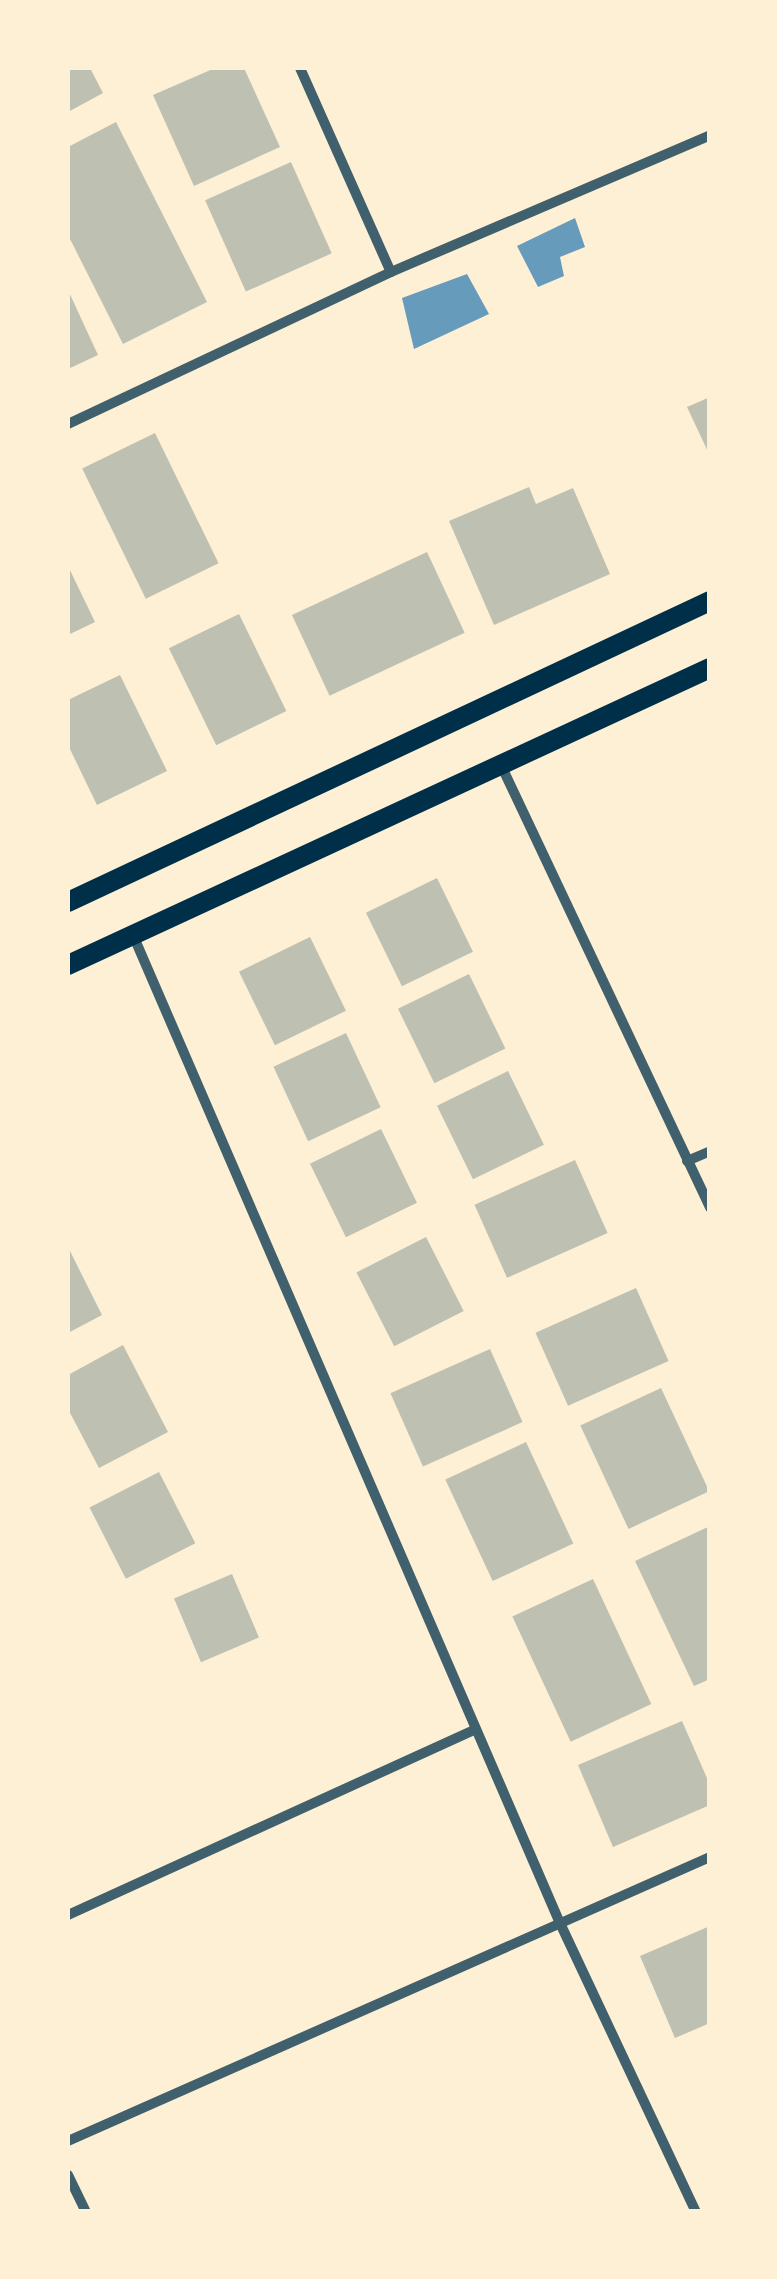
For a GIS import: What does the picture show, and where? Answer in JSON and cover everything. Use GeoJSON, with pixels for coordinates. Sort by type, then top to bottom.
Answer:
{"type":"FeatureCollection","features":[{"type":"Feature","properties":{"kind":"main road"},"geometry":{"type":"LineString","coordinates":[[68,902],[710,601]]}},
{"type":"Feature","properties":{"kind":"main road"},"geometry":{"type":"LineString","coordinates":[[68,964],[710,668]]}},
{"type":"Feature","properties":{"kind":"street"},"geometry":{"type":"LineString","coordinates":[[300,68],[390,272]]}},
{"type":"Feature","properties":{"kind":"street"},"geometry":{"type":"LineString","coordinates":[[68,424],[390,272],[710,135]]}},
{"type":"Feature","properties":{"kind":"street"},"geometry":{"type":"LineString","coordinates":[[500,762],[710,1208]]}},
{"type":"Feature","properties":{"kind":"street"},"geometry":{"type":"LineString","coordinates":[[132,935],[560,1921],[696,2212]]}},
{"type":"Feature","properties":{"kind":"street"},"geometry":{"type":"LineString","coordinates":[[687,1161],[710,1151]]}},
{"type":"Feature","properties":{"kind":"street"},"geometry":{"type":"LineString","coordinates":[[68,1915],[476,1729]]}},
{"type":"Feature","properties":{"kind":"street"},"geometry":{"type":"LineString","coordinates":[[68,2141],[710,1856]]}},
{"type":"Feature","properties":{"kind":"street"},"geometry":{"type":"LineString","coordinates":[[68,2174],[86,2212]]}},
{"type":"Feature","properties":{"kind":"water"},"geometry":{"type":"Polygon","coordinates":[[[575,218],[585,247],[560,257],[564,276],[538,287],[517,246],[575,218]]]}},
{"type":"Feature","properties":{"kind":"water"},"geometry":{"type":"Polygon","coordinates":[[[467,274],[489,314],[414,349],[402,298],[467,274]]]}},
{"type":"Feature","properties":{"kind":"building"},"geometry":{"type":"Polygon","coordinates":[[[68,68],[90,68],[103,93],[68,112],[68,68]]]}},
{"type":"Feature","properties":{"kind":"building"},"geometry":{"type":"Polygon","coordinates":[[[215,68],[244,68],[280,147],[194,186],[153,95],[215,68]]]}},
{"type":"Feature","properties":{"kind":"building"},"geometry":{"type":"Polygon","coordinates":[[[116,122],[207,302],[123,344],[68,235],[68,147],[116,122]]]}},
{"type":"Feature","properties":{"kind":"building"},"geometry":{"type":"Polygon","coordinates":[[[291,162],[332,253],[246,292],[205,200],[291,162]]]}},
{"type":"Feature","properties":{"kind":"building"},"geometry":{"type":"Polygon","coordinates":[[[68,290],[98,355],[68,369],[68,290]]]}},
{"type":"Feature","properties":{"kind":"building"},"geometry":{"type":"Polygon","coordinates":[[[710,397],[710,456],[687,407],[710,397]]]}},
{"type":"Feature","properties":{"kind":"building"},"geometry":{"type":"Polygon","coordinates":[[[155,433],[219,563],[146,599],[82,469],[155,433]]]}},
{"type":"Feature","properties":{"kind":"building"},"geometry":{"type":"Polygon","coordinates":[[[529,487],[536,504],[573,488],[610,574],[494,625],[449,521],[529,487]]]}},
{"type":"Feature","properties":{"kind":"building"},"geometry":{"type":"Polygon","coordinates":[[[427,552],[465,633],[330,696],[292,615],[427,552]]]}},
{"type":"Feature","properties":{"kind":"building"},"geometry":{"type":"Polygon","coordinates":[[[68,566],[95,622],[68,635],[68,566]]]}},
{"type":"Feature","properties":{"kind":"building"},"geometry":{"type":"Polygon","coordinates":[[[239,614],[286,711],[216,745],[169,648],[239,614]]]}},
{"type":"Feature","properties":{"kind":"building"},"geometry":{"type":"Polygon","coordinates":[[[120,675],[167,771],[97,805],[68,745],[68,700],[120,675]]]}},
{"type":"Feature","properties":{"kind":"building"},"geometry":{"type":"Polygon","coordinates":[[[437,878],[473,952],[402,986],[366,913],[437,878]]]}},
{"type":"Feature","properties":{"kind":"building"},"geometry":{"type":"Polygon","coordinates":[[[310,937],[346,1011],[275,1045],[239,972],[310,937]]]}},
{"type":"Feature","properties":{"kind":"building"},"geometry":{"type":"Polygon","coordinates":[[[469,974],[505,1049],[434,1083],[398,1009],[469,974]]]}},
{"type":"Feature","properties":{"kind":"building"},"geometry":{"type":"Polygon","coordinates":[[[346,1033],[381,1107],[308,1141],[273,1067],[346,1033]]]}},
{"type":"Feature","properties":{"kind":"building"},"geometry":{"type":"Polygon","coordinates":[[[508,1071],[544,1145],[473,1179],[437,1106],[508,1071]]]}},
{"type":"Feature","properties":{"kind":"building"},"geometry":{"type":"Polygon","coordinates":[[[381,1129],[417,1203],[346,1237],[310,1164],[381,1129]]]}},
{"type":"Feature","properties":{"kind":"building"},"geometry":{"type":"Polygon","coordinates":[[[575,1160],[608,1233],[507,1278],[475,1205],[575,1160]]]}},
{"type":"Feature","properties":{"kind":"building"},"geometry":{"type":"Polygon","coordinates":[[[426,1237],[464,1311],[394,1346],[357,1272],[426,1237]]]}},
{"type":"Feature","properties":{"kind":"building"},"geometry":{"type":"Polygon","coordinates":[[[68,1247],[102,1315],[68,1333],[68,1247]]]}},
{"type":"Feature","properties":{"kind":"building"},"geometry":{"type":"Polygon","coordinates":[[[636,1288],[669,1361],[568,1406],[536,1333],[636,1288]]]}},
{"type":"Feature","properties":{"kind":"building"},"geometry":{"type":"Polygon","coordinates":[[[123,1345],[168,1432],[99,1468],[68,1409],[68,1375],[123,1345]]]}},
{"type":"Feature","properties":{"kind":"building"},"geometry":{"type":"Polygon","coordinates":[[[490,1349],[523,1422],[423,1466],[390,1393],[490,1349]]]}},
{"type":"Feature","properties":{"kind":"building"},"geometry":{"type":"Polygon","coordinates":[[[661,1388],[709,1491],[629,1529],[580,1426],[661,1388]]]}},
{"type":"Feature","properties":{"kind":"building"},"geometry":{"type":"Polygon","coordinates":[[[526,1442],[573,1544],[493,1581],[445,1480],[526,1442]]]}},
{"type":"Feature","properties":{"kind":"building"},"geometry":{"type":"Polygon","coordinates":[[[159,1472],[195,1543],[126,1579],[90,1507],[159,1472]]]}},
{"type":"Feature","properties":{"kind":"building"},"geometry":{"type":"Polygon","coordinates":[[[710,1526],[710,1679],[694,1686],[635,1561],[710,1526]]]}},
{"type":"Feature","properties":{"kind":"building"},"geometry":{"type":"Polygon","coordinates":[[[232,1574],[259,1638],[201,1662],[174,1599],[232,1574]]]}},
{"type":"Feature","properties":{"kind":"building"},"geometry":{"type":"Polygon","coordinates":[[[593,1579],[651,1704],[571,1742],[512,1617],[593,1579]]]}},
{"type":"Feature","properties":{"kind":"building"},"geometry":{"type":"Polygon","coordinates":[[[682,1721],[710,1785],[710,1805],[613,1847],[578,1765],[682,1721]]]}},
{"type":"Feature","properties":{"kind":"building"},"geometry":{"type":"Polygon","coordinates":[[[710,1926],[710,2023],[675,2038],[640,1956],[710,1926]]]}}]}
